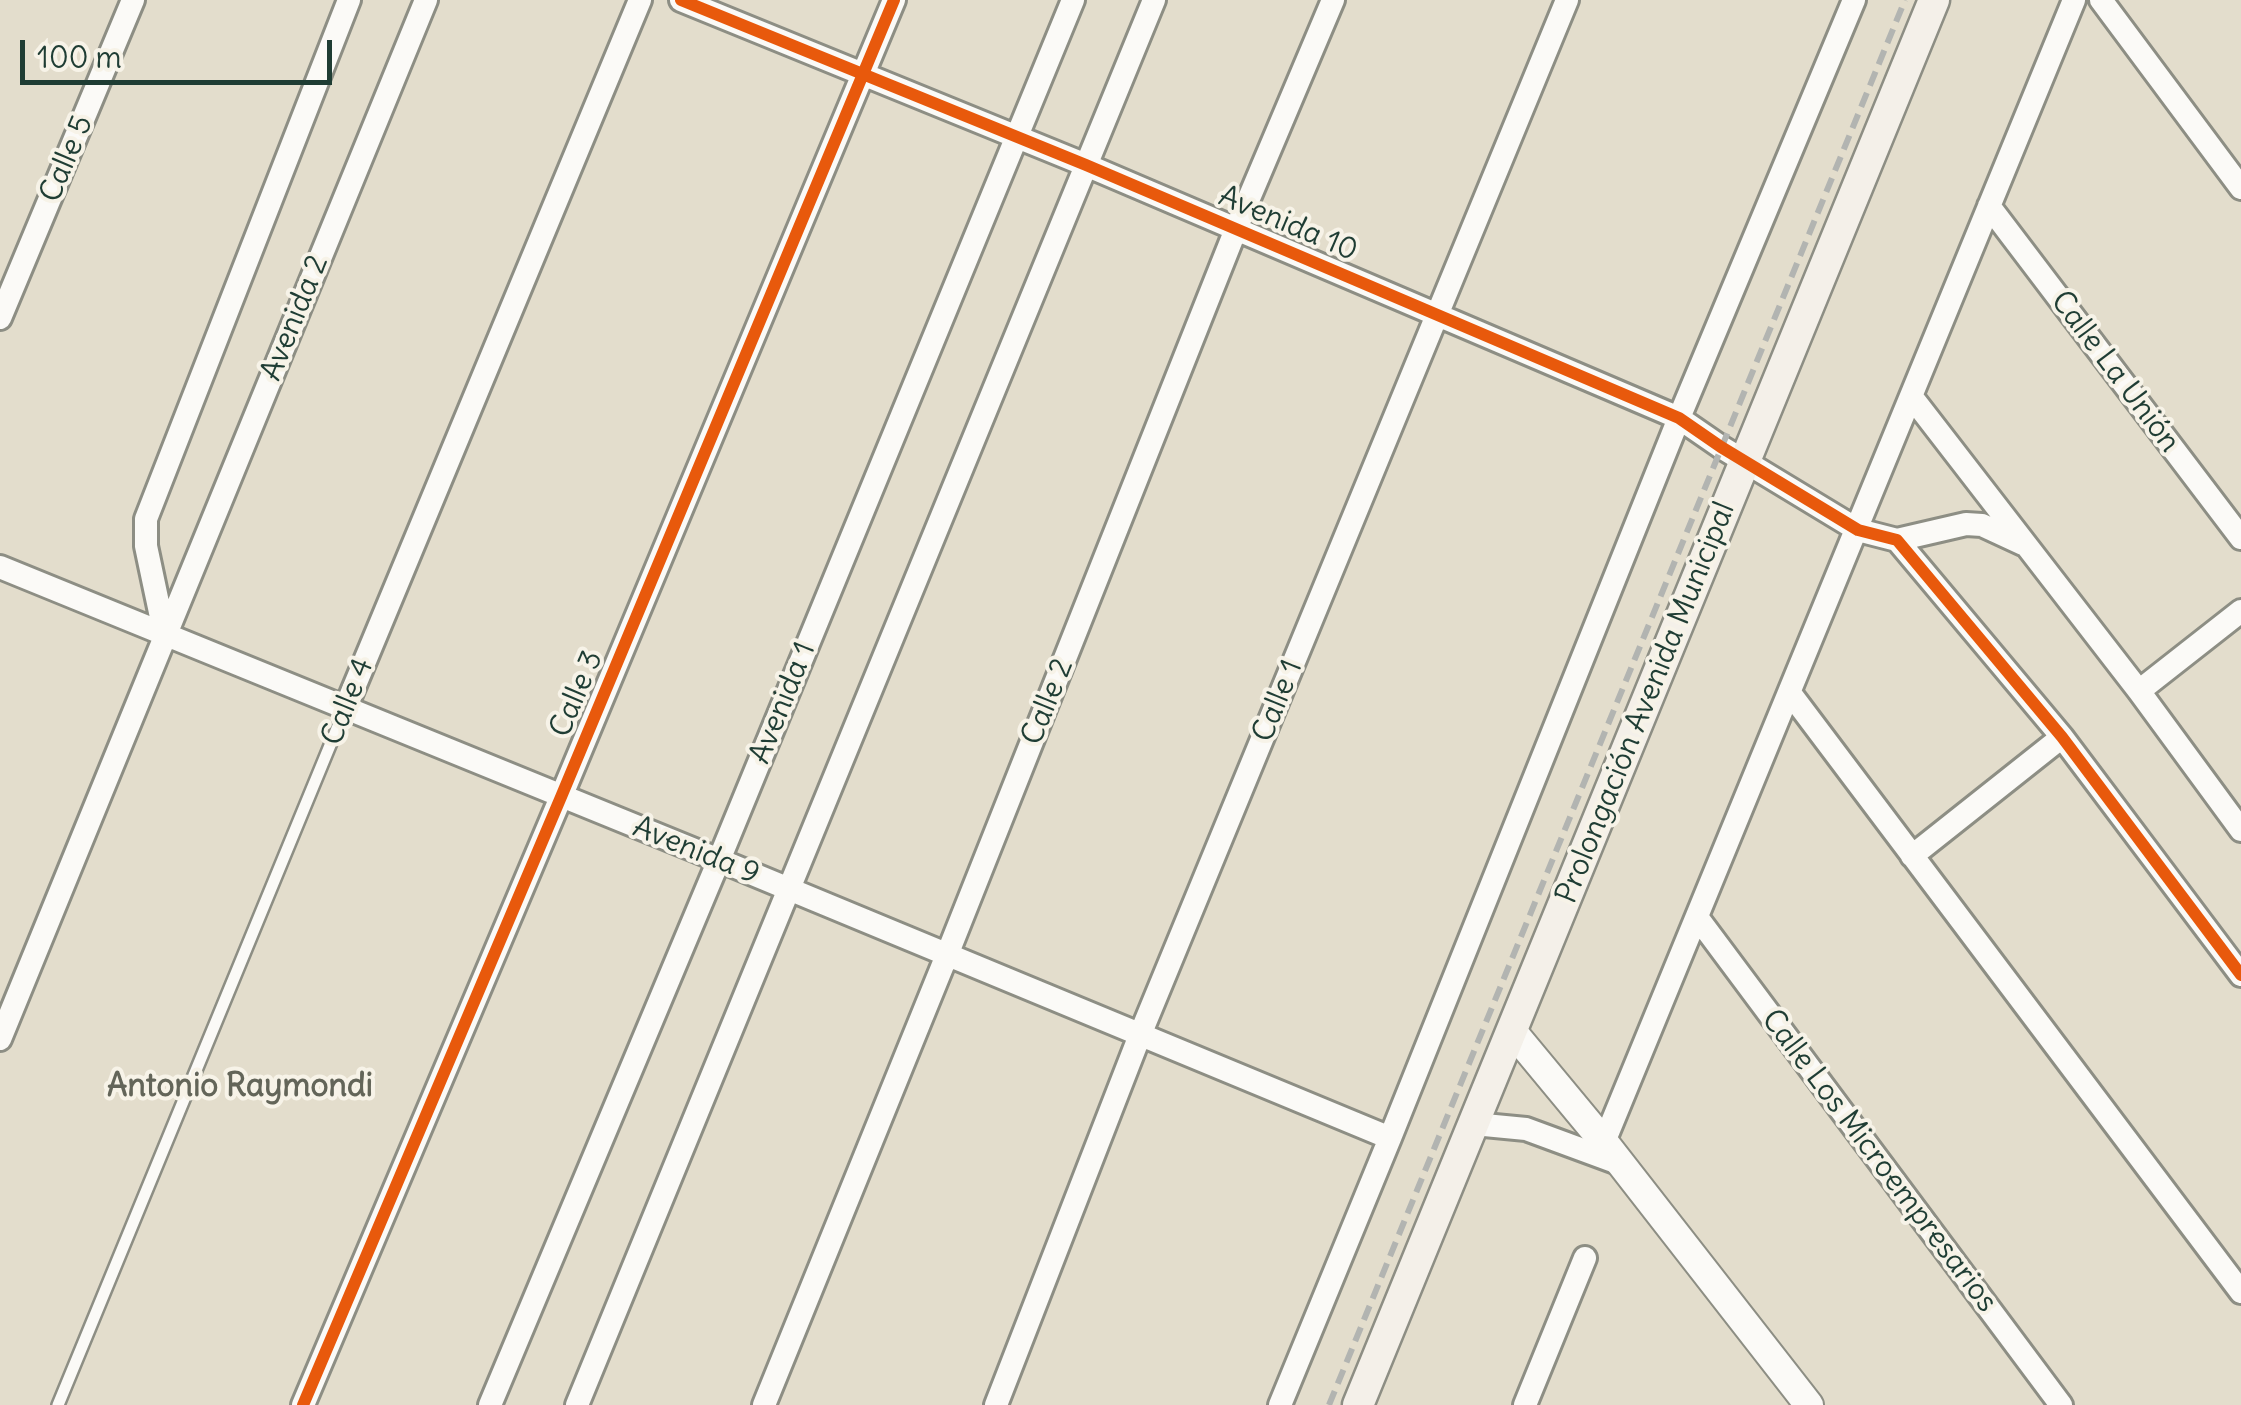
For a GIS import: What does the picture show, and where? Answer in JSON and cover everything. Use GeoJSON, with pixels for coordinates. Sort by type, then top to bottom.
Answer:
{"type":"FeatureCollection","features":[{"type":"Feature","properties":{"kind":"main road","name":"Prolongación Avenida Municipal"},"geometry":{"type":"LineString","coordinates":[[1358,1405],[1934,0]]}},
{"type":"Feature","properties":{"kind":"street","name":"Calle 5"},"geometry":{"type":"LineString","coordinates":[[0,318],[133,0]]}},
{"type":"Feature","properties":{"kind":"street"},"geometry":{"type":"LineString","coordinates":[[165,636],[146,546],[146,518],[349,0]]}},
{"type":"Feature","properties":{"kind":"street","name":"Avenida 2"},"geometry":{"type":"LineString","coordinates":[[0,1039],[426,0]]}},
{"type":"Feature","properties":{"kind":"street","name":"Calle 4"},"geometry":{"type":"LineString","coordinates":[[344,709],[640,0]]}},
{"type":"Feature","properties":{"kind":"street","name":"Avenida 10"},"geometry":{"type":"LineString","coordinates":[[680,0],[1017,136],[1679,418],[1858,530],[1898,540]]}},
{"type":"Feature","properties":{"kind":"street","name":"Calle 3"},"geometry":{"type":"LineString","coordinates":[[303,1405],[894,0]]}},
{"type":"Feature","properties":{"kind":"street","name":"Avenida 1"},"geometry":{"type":"LineString","coordinates":[[490,1405],[1072,0]]}},
{"type":"Feature","properties":{"kind":"street"},"geometry":{"type":"LineString","coordinates":[[577,1405],[1154,0]]}},
{"type":"Feature","properties":{"kind":"street","name":"Calle 2"},"geometry":{"type":"LineString","coordinates":[[764,1405],[1236,229],[1333,0]]}},
{"type":"Feature","properties":{"kind":"street","name":"Calle 1"},"geometry":{"type":"LineString","coordinates":[[996,1405],[1140,1035],[1567,0]]}},
{"type":"Feature","properties":{"kind":"street"},"geometry":{"type":"LineString","coordinates":[[1280,1405],[1679,418],[1854,0]]}},
{"type":"Feature","properties":{"kind":"street"},"geometry":{"type":"LineString","coordinates":[[1612,1153],[1697,917],[2074,0]]}},
{"type":"Feature","properties":{"kind":"street"},"geometry":{"type":"LineString","coordinates":[[2101,0],[2241,188]]}},
{"type":"Feature","properties":{"kind":"street","name":"Calle La Unión"},"geometry":{"type":"LineString","coordinates":[[1989,206],[2241,538]]}},
{"type":"Feature","properties":{"kind":"street"},"geometry":{"type":"LineString","coordinates":[[1911,396],[2139,690],[2241,830]]}},
{"type":"Feature","properties":{"kind":"street"},"geometry":{"type":"LineString","coordinates":[[2028,547],[1982,524],[1898,540],[2062,737],[2241,975]]}},
{"type":"Feature","properties":{"kind":"street","name":"Avenida 9"},"geometry":{"type":"LineString","coordinates":[[0,567],[1390,1138]]}},
{"type":"Feature","properties":{"kind":"street"},"geometry":{"type":"LineString","coordinates":[[2139,690],[2241,611]]}},
{"type":"Feature","properties":{"kind":"street"},"geometry":{"type":"LineString","coordinates":[[1790,694],[2241,1292]]}},
{"type":"Feature","properties":{"kind":"street"},"geometry":{"type":"LineString","coordinates":[[1912,856],[2062,737]]}},
{"type":"Feature","properties":{"kind":"street","name":"Calle Los Microempresarios"},"geometry":{"type":"LineString","coordinates":[[1697,917],[2061,1405]]}},
{"type":"Feature","properties":{"kind":"street"},"geometry":{"type":"LineString","coordinates":[[1512,1031],[1809,1405]]}},
{"type":"Feature","properties":{"kind":"street"},"geometry":{"type":"LineString","coordinates":[[1474,1124],[1526,1129],[1612,1153]]}},
{"type":"Feature","properties":{"kind":"street"},"geometry":{"type":"LineString","coordinates":[[1535,1399],[1584,1258]]}},
{"type":"Feature","properties":{"kind":"lane","name":"Calle 4"},"geometry":{"type":"LineString","coordinates":[[58,1405],[344,709]]}},
{"type":"Feature","properties":{"kind":"railway"},"geometry":{"type":"LineString","coordinates":[[1329,1405],[1905,0]]}},
{"type":"Feature","properties":{"kind":"cycle path"},"geometry":{"type":"LineString","coordinates":[[681,0],[1086,165],[1679,418],[1858,530],[1897,540],[2062,737],[2241,975]]}},
{"type":"Feature","properties":{"kind":"cycle path"},"geometry":{"type":"LineString","coordinates":[[303,1405],[894,0]]}},
{"type":"Feature","properties":{"kind":"district","name":"Antonio Raymondi"},"geometry":{"type":"Point","coordinates":[240,1087]}}]}
